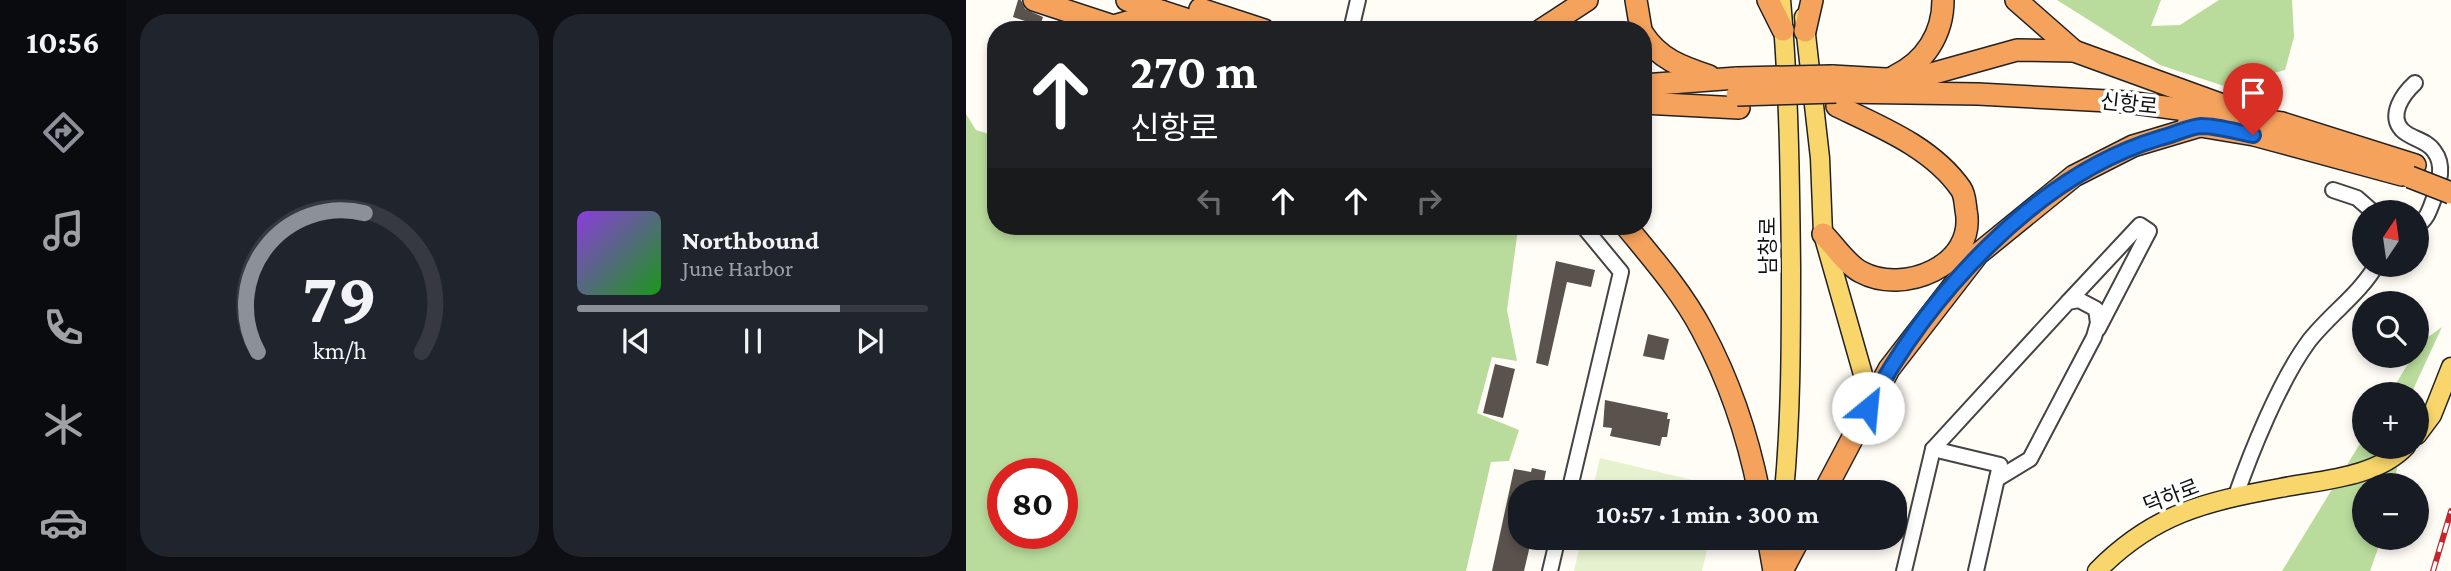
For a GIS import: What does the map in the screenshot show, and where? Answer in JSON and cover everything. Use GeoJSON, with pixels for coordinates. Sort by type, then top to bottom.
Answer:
{"type":"FeatureCollection","features":[{"type":"Feature","properties":{"kind":"highway"},"geometry":{"type":"LineString","coordinates":[[1034,0],[1098,21]]}},
{"type":"Feature","properties":{"kind":"highway"},"geometry":{"type":"LineString","coordinates":[[1127,0],[1168,6],[1228,21]]}},
{"type":"Feature","properties":{"kind":"highway"},"geometry":{"type":"LineString","coordinates":[[1555,21],[1587,0]]}},
{"type":"Feature","properties":{"kind":"highway"},"geometry":{"type":"LineString","coordinates":[[1636,0],[1639,21]]}},
{"type":"Feature","properties":{"kind":"highway"},"geometry":{"type":"LineString","coordinates":[[1768,0],[1783,30]]}},
{"type":"Feature","properties":{"kind":"highway"},"geometry":{"type":"LineString","coordinates":[[1805,31],[1812,0]]}},
{"type":"Feature","properties":{"kind":"highway"},"geometry":{"type":"LineString","coordinates":[[1885,79],[1917,64],[1930,47],[1938,28],[1943,0]]}},
{"type":"Feature","properties":{"kind":"highway"},"geometry":{"type":"LineString","coordinates":[[2016,0],[2074,51],[2179,92],[2282,123]]}},
{"type":"Feature","properties":{"kind":"highway"},"geometry":{"type":"LineString","coordinates":[[1127,21],[1168,6],[1200,21]]}},
{"type":"Feature","properties":{"kind":"highway"},"geometry":{"type":"LineString","coordinates":[[1652,49],[1676,65],[1732,90]]}},
{"type":"Feature","properties":{"kind":"highway"},"geometry":{"type":"LineString","coordinates":[[1652,88],[1835,91],[1885,79],[1920,77],[2017,50],[2074,51]]}},
{"type":"Feature","properties":{"kind":"highway"},"geometry":{"type":"LineString","coordinates":[[1652,102],[1732,90]]}},
{"type":"Feature","properties":{"kind":"highway"},"geometry":{"type":"LineString","coordinates":[[1823,234],[1858,272],[1888,282],[1916,278],[1940,268],[1962,244],[1968,219],[1963,192],[1948,173],[1922,151],[1835,91]]}},
{"type":"Feature","properties":{"kind":"highway","name":"신항로"},"geometry":{"type":"LineString","coordinates":[[1835,91],[1978,94],[2127,102],[2282,123],[2412,171]]}},
{"type":"Feature","properties":{"kind":"highway","name":"신항로"},"geometry":{"type":"LineString","coordinates":[[1835,91],[1985,108],[2130,114],[2253,135],[2412,171]]}},
{"type":"Feature","properties":{"kind":"highway"},"geometry":{"type":"LineString","coordinates":[[1830,480],[1889,369],[1978,254],[2074,176],[2133,146],[2200,126]]}},
{"type":"Feature","properties":{"kind":"highway"},"geometry":{"type":"LineString","coordinates":[[2412,171],[2451,179]]}},
{"type":"Feature","properties":{"kind":"highway"},"geometry":{"type":"LineString","coordinates":[[2412,171],[2451,193]]}},
{"type":"Feature","properties":{"kind":"highway"},"geometry":{"type":"LineString","coordinates":[[1634,235],[1658,264],[1702,330],[1741,423],[1756,480]]}},
{"type":"Feature","properties":{"kind":"highway"},"geometry":{"type":"LineString","coordinates":[[1772,550],[1778,571]]}},
{"type":"Feature","properties":{"kind":"highway"},"geometry":{"type":"LineString","coordinates":[[1778,571],[1792,550]]}},
{"type":"Feature","properties":{"kind":"main road","name":"남창로"},"geometry":{"type":"LineString","coordinates":[[1781,0],[1791,201],[1791,388],[1785,480]]}},
{"type":"Feature","properties":{"kind":"main road"},"geometry":{"type":"LineString","coordinates":[[1802,0],[1820,159],[1823,234],[1864,378],[1857,428]]}},
{"type":"Feature","properties":{"kind":"main road"},"geometry":{"type":"LineString","coordinates":[[2429,419],[2449,378]]}},
{"type":"Feature","properties":{"kind":"main road","name":"덕하로"},"geometry":{"type":"LineString","coordinates":[[2097,571],[2149,526],[2180,512],[2344,476],[2381,464],[2388,459]]}},
{"type":"Feature","properties":{"kind":"main road"},"geometry":{"type":"LineString","coordinates":[[1778,571],[1779,550]]}},
{"type":"Feature","properties":{"kind":"street"},"geometry":{"type":"LineString","coordinates":[[1353,21],[1358,0]]}},
{"type":"Feature","properties":{"kind":"street"},"geometry":{"type":"LineString","coordinates":[[2414,83],[2403,93],[2397,106],[2397,120],[2403,131],[2434,150],[2441,164],[2429,212]]}},
{"type":"Feature","properties":{"kind":"street"},"geometry":{"type":"LineString","coordinates":[[2333,190],[2359,200]]}},
{"type":"Feature","properties":{"kind":"street"},"geometry":{"type":"LineString","coordinates":[[1904,571],[1933,449],[2140,225],[2149,231],[2030,459],[1997,479]]}},
{"type":"Feature","properties":{"kind":"street"},"geometry":{"type":"LineString","coordinates":[[1572,480],[1621,272],[1590,235]]}},
{"type":"Feature","properties":{"kind":"street"},"geometry":{"type":"LineString","coordinates":[[2235,498],[2295,365],[2309,341],[2369,277]]}},
{"type":"Feature","properties":{"kind":"street"},"geometry":{"type":"LineString","coordinates":[[2068,302],[2079,300],[2096,309],[2098,323],[2094,337]]}},
{"type":"Feature","properties":{"kind":"street"},"geometry":{"type":"LineString","coordinates":[[1933,449],[2000,465],[1976,571]]}},
{"type":"Feature","properties":{"kind":"street"},"geometry":{"type":"LineString","coordinates":[[1550,571],[1555,550]]}},
{"type":"Feature","properties":{"kind":"green space"},"geometry":{"type":"Polygon","coordinates":[[[2057,0],[2161,0],[2151,26],[2180,25],[2219,0],[2292,0],[2294,37],[2285,70],[2224,86],[2160,65],[2057,0]]]}},
{"type":"Feature","properties":{"kind":"green space"},"geometry":{"type":"Polygon","coordinates":[[[966,114],[976,130],[987,133],[987,235],[1518,235],[1507,310],[1517,361],[1492,357],[1477,413],[1519,430],[1509,461],[1491,462],[1466,571],[966,571],[966,114]]]}},
{"type":"Feature","properties":{"kind":"green space"},"geometry":{"type":"Polygon","coordinates":[[[2442,327],[2429,355],[2429,336],[2442,327]]]}},
{"type":"Feature","properties":{"kind":"green space"},"geometry":{"type":"Polygon","coordinates":[[[2405,368],[2423,368],[2417,382],[2397,382],[2405,368]]]}},
{"type":"Feature","properties":{"kind":"green space"},"geometry":{"type":"Polygon","coordinates":[[[2352,457],[2352,459],[2399,459],[2396,473],[2352,473],[2352,550],[2377,550],[2370,571],[2282,571],[2352,457]]]}},
{"type":"Feature","properties":{"kind":"green space"},"geometry":{"type":"Polygon","coordinates":[[[1600,458],[1693,480],[1595,480],[1600,458]]]}},
{"type":"Feature","properties":{"kind":"green space"},"geometry":{"type":"Polygon","coordinates":[[[1579,550],[1707,550],[1702,571],[1574,571],[1579,550]]]}},
{"type":"Feature","properties":{"kind":"building"},"geometry":{"type":"Polygon","coordinates":[[[1018,0],[1021,0],[1025,9],[1043,17],[1042,21],[1025,21],[1013,17],[1018,0]]]}},
{"type":"Feature","properties":{"kind":"building"},"geometry":{"type":"Polygon","coordinates":[[[1556,261],[1595,270],[1591,287],[1567,282],[1548,366],[1536,363],[1556,261]]]}},
{"type":"Feature","properties":{"kind":"building"},"geometry":{"type":"Polygon","coordinates":[[[1648,334],[1669,339],[1664,360],[1643,356],[1648,334]]]}},
{"type":"Feature","properties":{"kind":"building"},"geometry":{"type":"Polygon","coordinates":[[[1495,364],[1515,369],[1503,418],[1483,413],[1495,364]]]}},
{"type":"Feature","properties":{"kind":"building"},"geometry":{"type":"Polygon","coordinates":[[[1605,400],[1668,413],[1667,419],[1670,419],[1667,437],[1662,437],[1660,446],[1610,436],[1612,428],[1603,427],[1605,400]]]}},
{"type":"Feature","properties":{"kind":"building"},"geometry":{"type":"Polygon","coordinates":[[[1532,468],[1546,471],[1544,480],[1512,480],[1514,469],[1531,472],[1532,468]]]}},
{"type":"Feature","properties":{"kind":"building"},"geometry":{"type":"Polygon","coordinates":[[[1508,497],[1508,550],[1529,550],[1524,571],[1492,571],[1508,497]]]}},
{"type":"Feature","properties":{"kind":"railway"},"geometry":{"type":"LineString","coordinates":[[2433,571],[2451,511]]}},
{"type":"Feature","properties":{"kind":"route"},"geometry":{"type":"LineString","coordinates":[[1868,408],[1889,369],[1978,254],[2074,176],[2133,146],[2200,126],[2253,135]]}}]}
